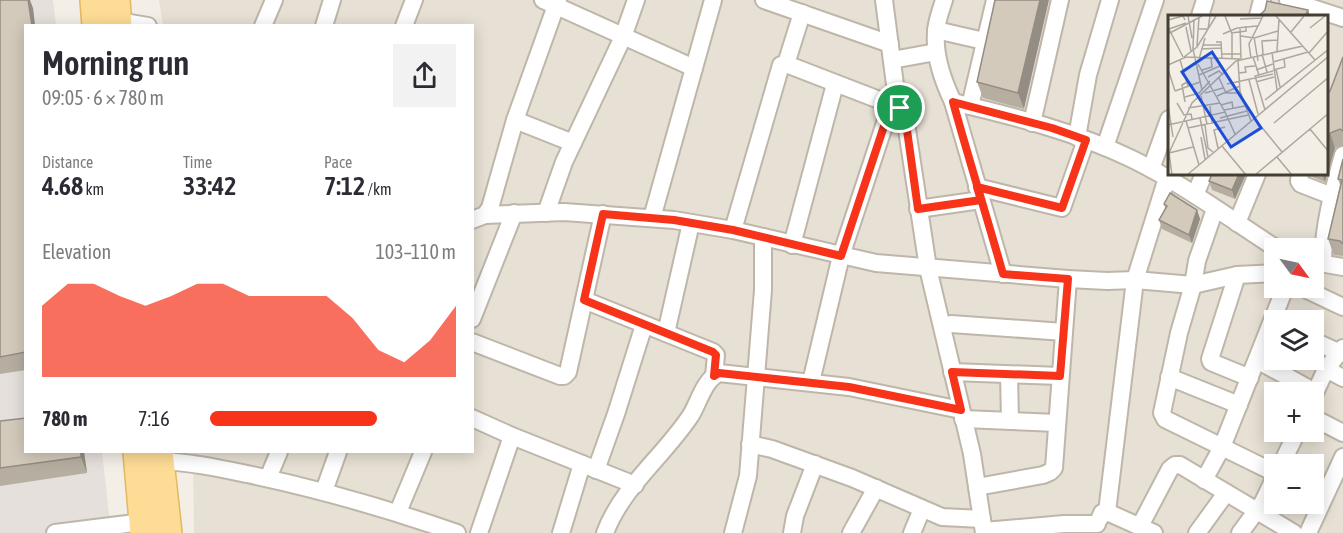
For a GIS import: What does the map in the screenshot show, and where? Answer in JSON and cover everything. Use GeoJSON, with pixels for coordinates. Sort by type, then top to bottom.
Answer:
{"type":"FeatureCollection","features":[{"type":"Feature","properties":{"kind":"main road"},"geometry":{"type":"LineString","coordinates":[[94,0],[112,18]]}},
{"type":"Feature","properties":{"kind":"main road"},"geometry":{"type":"LineString","coordinates":[[152,455],[155,527]]}},
{"type":"Feature","properties":{"kind":"street"},"geometry":{"type":"LineString","coordinates":[[264,24],[274,0]]}},
{"type":"Feature","properties":{"kind":"street"},"geometry":{"type":"LineString","coordinates":[[325,24],[332,0]]}},
{"type":"Feature","properties":{"kind":"street"},"geometry":{"type":"LineString","coordinates":[[405,24],[414,0]]}},
{"type":"Feature","properties":{"kind":"street"},"geometry":{"type":"LineString","coordinates":[[546,213],[573,143],[624,36],[636,0]]}},
{"type":"Feature","properties":{"kind":"street"},"geometry":{"type":"LineString","coordinates":[[652,218],[713,0]]}},
{"type":"Feature","properties":{"kind":"street"},"geometry":{"type":"LineString","coordinates":[[764,0],[795,7],[891,52],[936,52]]}},
{"type":"Feature","properties":{"kind":"street"},"geometry":{"type":"LineString","coordinates":[[811,382],[841,256],[896,106],[884,0]]}},
{"type":"Feature","properties":{"kind":"street"},"geometry":{"type":"LineString","coordinates":[[944,0],[936,30],[936,52],[945,85],[953,102],[1003,274]]}},
{"type":"Feature","properties":{"kind":"street"},"geometry":{"type":"LineString","coordinates":[[970,106],[995,0]]}},
{"type":"Feature","properties":{"kind":"street"},"geometry":{"type":"LineString","coordinates":[[1032,123],[1060,0]]}},
{"type":"Feature","properties":{"kind":"street"},"geometry":{"type":"LineString","coordinates":[[918,209],[979,194],[1062,208],[1081,139],[1088,75],[1110,0]]}},
{"type":"Feature","properties":{"kind":"street"},"geometry":{"type":"LineString","coordinates":[[1105,147],[1155,0]]}},
{"type":"Feature","properties":{"kind":"street"},"geometry":{"type":"LineString","coordinates":[[1200,15],[1204,0]]}},
{"type":"Feature","properties":{"kind":"street"},"geometry":{"type":"LineString","coordinates":[[1258,15],[1262,0]]}},
{"type":"Feature","properties":{"kind":"street"},"geometry":{"type":"LineString","coordinates":[[1288,0],[1329,11]]}},
{"type":"Feature","properties":{"kind":"street"},"geometry":{"type":"LineString","coordinates":[[479,217],[490,208],[552,2],[694,68]]}},
{"type":"Feature","properties":{"kind":"street"},"geometry":{"type":"LineString","coordinates":[[786,64],[795,7]]}},
{"type":"Feature","properties":{"kind":"street"},"geometry":{"type":"LineString","coordinates":[[112,18],[139,24]]}},
{"type":"Feature","properties":{"kind":"street"},"geometry":{"type":"LineString","coordinates":[[936,30],[984,41]]}},
{"type":"Feature","properties":{"kind":"street"},"geometry":{"type":"LineString","coordinates":[[733,230],[781,65],[786,64],[896,106],[906,123],[928,268],[962,414],[983,528]]}},
{"type":"Feature","properties":{"kind":"street"},"geometry":{"type":"LineString","coordinates":[[792,245],[836,84]]}},
{"type":"Feature","properties":{"kind":"street"},"geometry":{"type":"LineString","coordinates":[[953,102],[1032,123],[1105,147],[1167,178],[1264,241]]}},
{"type":"Feature","properties":{"kind":"street"},"geometry":{"type":"LineString","coordinates":[[515,120],[573,143]]}},
{"type":"Feature","properties":{"kind":"street"},"geometry":{"type":"LineString","coordinates":[[1151,170],[1168,122]]}},
{"type":"Feature","properties":{"kind":"street"},"geometry":{"type":"LineString","coordinates":[[1324,238],[1326,217],[1343,155]]}},
{"type":"Feature","properties":{"kind":"street"},"geometry":{"type":"LineString","coordinates":[[1195,195],[1203,176]]}},
{"type":"Feature","properties":{"kind":"street"},"geometry":{"type":"LineString","coordinates":[[1237,223],[1256,176]]}},
{"type":"Feature","properties":{"kind":"street"},"geometry":{"type":"LineString","coordinates":[[1300,176],[1301,183],[1332,196]]}},
{"type":"Feature","properties":{"kind":"street"},"geometry":{"type":"LineString","coordinates":[[1100,523],[1135,280],[1167,178]]}},
{"type":"Feature","properties":{"kind":"street"},"geometry":{"type":"LineString","coordinates":[[1215,209],[1197,261],[1162,410],[1165,419],[1264,469]]}},
{"type":"Feature","properties":{"kind":"street"},"geometry":{"type":"LineString","coordinates":[[479,217],[514,213],[546,213],[652,218],[733,230],[876,263],[1068,279],[1135,280],[1193,285],[1237,275],[1264,274]]}},
{"type":"Feature","properties":{"kind":"street"},"geometry":{"type":"LineString","coordinates":[[474,315],[514,213]]}},
{"type":"Feature","properties":{"kind":"street"},"geometry":{"type":"LineString","coordinates":[[474,343],[564,376],[568,372],[603,214]]}},
{"type":"Feature","properties":{"kind":"street"},"geometry":{"type":"LineString","coordinates":[[666,333],[691,223]]}},
{"type":"Feature","properties":{"kind":"street"},"geometry":{"type":"LineString","coordinates":[[733,533],[748,476],[763,290],[764,237]]}},
{"type":"Feature","properties":{"kind":"street"},"geometry":{"type":"LineString","coordinates":[[1324,264],[1343,267]]}},
{"type":"Feature","properties":{"kind":"street"},"geometry":{"type":"LineString","coordinates":[[1202,390],[1211,362],[1210,355],[1237,275]]}},
{"type":"Feature","properties":{"kind":"street"},"geometry":{"type":"LineString","coordinates":[[977,486],[1050,472],[1054,468],[1068,279]]}},
{"type":"Feature","properties":{"kind":"street"},"geometry":{"type":"LineString","coordinates":[[1324,298],[1343,307]]}},
{"type":"Feature","properties":{"kind":"street"},"geometry":{"type":"LineString","coordinates":[[584,300],[713,352],[716,355],[714,376]]}},
{"type":"Feature","properties":{"kind":"street"},"geometry":{"type":"LineString","coordinates":[[951,324],[1064,332]]}},
{"type":"Feature","properties":{"kind":"street"},"geometry":{"type":"LineString","coordinates":[[561,533],[589,467],[616,414],[644,325]]}},
{"type":"Feature","properties":{"kind":"street"},"geometry":{"type":"LineString","coordinates":[[1204,480],[1222,447],[1264,344]]}},
{"type":"Feature","properties":{"kind":"street"},"geometry":{"type":"LineString","coordinates":[[1320,382],[1326,369],[1341,350],[1324,344]]}},
{"type":"Feature","properties":{"kind":"street"},"geometry":{"type":"LineString","coordinates":[[1257,360],[1296,382]]}},
{"type":"Feature","properties":{"kind":"street"},"geometry":{"type":"LineString","coordinates":[[1211,362],[1250,378]]}},
{"type":"Feature","properties":{"kind":"street"},"geometry":{"type":"LineString","coordinates":[[1326,369],[1343,378]]}},
{"type":"Feature","properties":{"kind":"street"},"geometry":{"type":"LineString","coordinates":[[952,372],[1060,376]]}},
{"type":"Feature","properties":{"kind":"street"},"geometry":{"type":"LineString","coordinates":[[605,533],[635,484],[687,420],[710,379],[719,373],[849,387],[962,414],[1010,421],[1057,423]]}},
{"type":"Feature","properties":{"kind":"street"},"geometry":{"type":"LineString","coordinates":[[1009,375],[1010,421]]}},
{"type":"Feature","properties":{"kind":"street"},"geometry":{"type":"LineString","coordinates":[[1169,377],[1239,405]]}},
{"type":"Feature","properties":{"kind":"street"},"geometry":{"type":"LineString","coordinates":[[474,419],[635,484]]}},
{"type":"Feature","properties":{"kind":"street"},"geometry":{"type":"LineString","coordinates":[[1324,423],[1343,433]]}},
{"type":"Feature","properties":{"kind":"street"},"geometry":{"type":"LineString","coordinates":[[479,533],[512,436]]}},
{"type":"Feature","properties":{"kind":"street"},"geometry":{"type":"LineString","coordinates":[[750,444],[772,449],[876,488],[942,517],[983,528],[1100,523],[1147,530],[1170,469],[1175,465],[1180,465],[1294,533]]}},
{"type":"Feature","properties":{"kind":"street"},"geometry":{"type":"LineString","coordinates":[[268,478],[279,453]]}},
{"type":"Feature","properties":{"kind":"street"},"geometry":{"type":"LineString","coordinates":[[324,491],[338,453]]}},
{"type":"Feature","properties":{"kind":"street"},"geometry":{"type":"LineString","coordinates":[[398,512],[423,453]]}},
{"type":"Feature","properties":{"kind":"street"},"geometry":{"type":"LineString","coordinates":[[152,455],[324,491],[398,512],[435,529],[457,533]]}},
{"type":"Feature","properties":{"kind":"street"},"geometry":{"type":"LineString","coordinates":[[1308,533],[1343,457]]}},
{"type":"Feature","properties":{"kind":"street"},"geometry":{"type":"LineString","coordinates":[[795,532],[795,516],[815,465]]}},
{"type":"Feature","properties":{"kind":"street"},"geometry":{"type":"LineString","coordinates":[[851,533],[876,488]]}},
{"type":"Feature","properties":{"kind":"street"},"geometry":{"type":"LineString","coordinates":[[1197,533],[1226,493]]}},
{"type":"Feature","properties":{"kind":"street"},"geometry":{"type":"LineString","coordinates":[[1240,533],[1256,512],[1264,496]]}},
{"type":"Feature","properties":{"kind":"street"},"geometry":{"type":"LineString","coordinates":[[912,533],[922,509]]}},
{"type":"Feature","properties":{"kind":"street"},"geometry":{"type":"LineString","coordinates":[[55,533],[155,527]]}},
{"type":"Feature","properties":{"kind":"shaded area"},"geometry":{"type":"Polygon","coordinates":[[[0,0],[53,0],[56,24],[24,24],[24,453],[102,453],[111,533],[0,533],[0,0]]]}},
{"type":"Feature","properties":{"kind":"shaded area"},"geometry":{"type":"Polygon","coordinates":[[[159,0],[1343,0],[1343,533],[194,533],[193,453],[474,453],[474,24],[163,24],[159,0]]]}},
{"type":"Feature","properties":{"kind":"building"},"geometry":{"type":"Polygon","coordinates":[[[0,0],[28,0],[32,24],[24,24],[24,352],[0,357],[0,0]]]}},
{"type":"Feature","properties":{"kind":"building"},"geometry":{"type":"Polygon","coordinates":[[[995,0],[1040,0],[1018,93],[977,82],[995,0]]]}},
{"type":"Feature","properties":{"kind":"building"},"geometry":{"type":"Polygon","coordinates":[[[1267,1],[1308,10],[1306,15],[1260,15],[1265,10],[1267,1]]]}},
{"type":"Feature","properties":{"kind":"building"},"geometry":{"type":"Polygon","coordinates":[[[1343,57],[1343,131],[1340,129],[1330,133],[1328,138],[1328,93],[1343,57]]]}},
{"type":"Feature","properties":{"kind":"building"},"geometry":{"type":"Polygon","coordinates":[[[1343,159],[1343,244],[1340,241],[1328,239],[1342,180],[1338,179],[1343,159]]]}},
{"type":"Feature","properties":{"kind":"building"},"geometry":{"type":"Polygon","coordinates":[[[1211,176],[1238,176],[1232,190],[1209,181],[1211,176]]]}},
{"type":"Feature","properties":{"kind":"building"},"geometry":{"type":"Polygon","coordinates":[[[1170,193],[1197,210],[1189,235],[1159,220],[1167,206],[1164,204],[1170,193]]]}},
{"type":"Feature","properties":{"kind":"building"},"geometry":{"type":"Polygon","coordinates":[[[24,418],[24,453],[81,453],[81,457],[0,468],[0,421],[24,418]]]}},
{"type":"Feature","properties":{"kind":"route"},"geometry":{"type":"LineString","coordinates":[[900,108],[891,105],[841,256],[733,230],[674,220],[603,214],[584,300],[713,352],[716,355],[714,376],[719,373],[849,387],[961,410],[952,372],[1060,376],[1068,279],[1003,274],[994,244],[977,187],[953,102],[1052,128],[1086,140],[1062,208],[977,187],[981,200],[918,209],[906,123],[900,108]]}}]}
